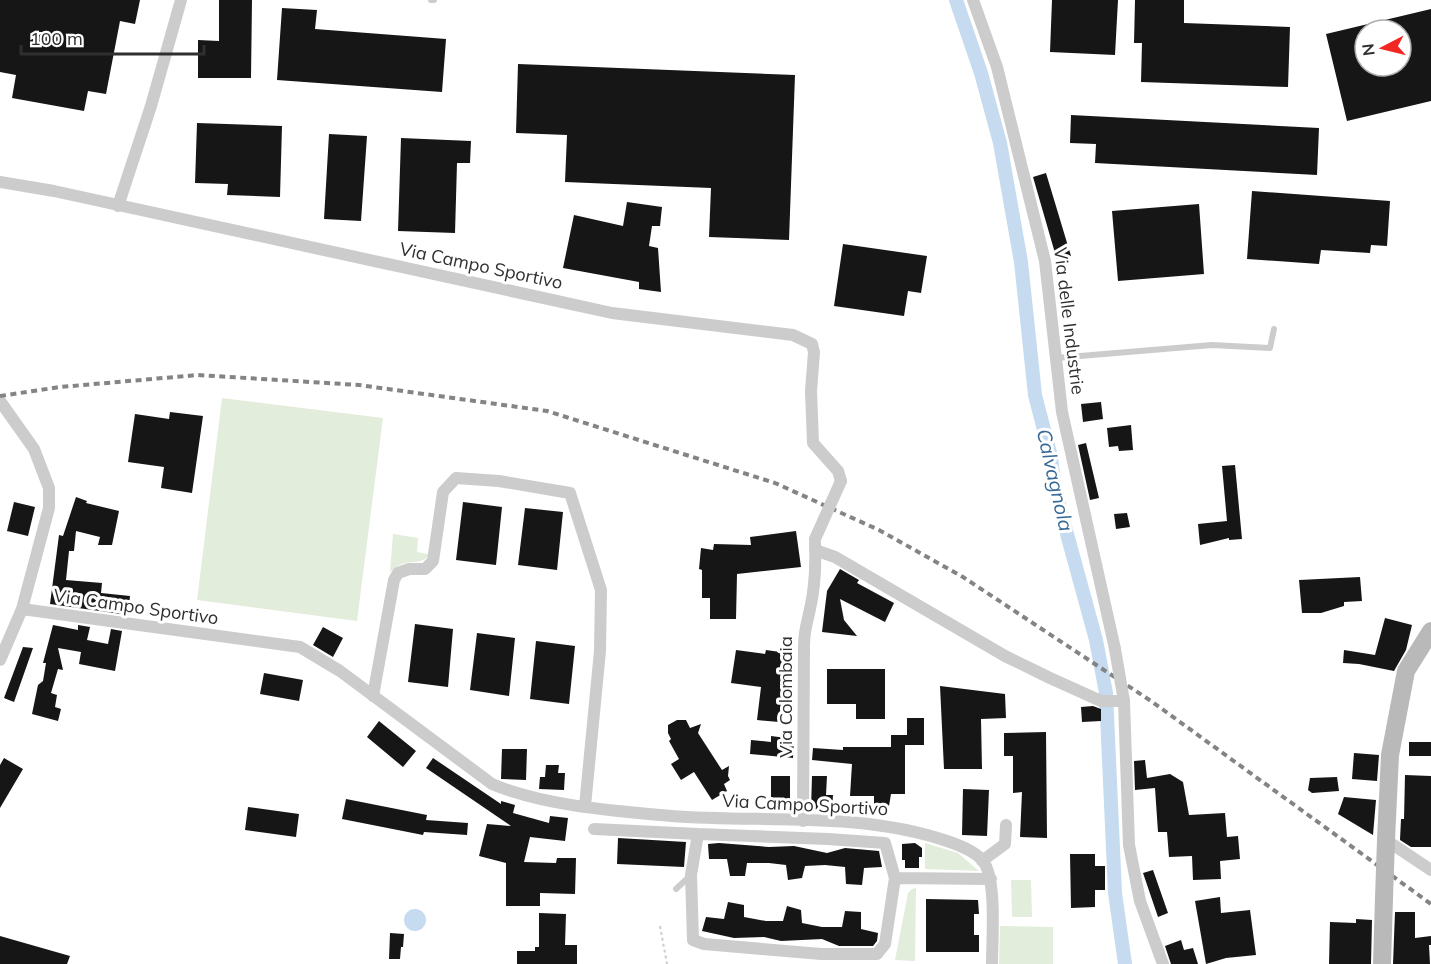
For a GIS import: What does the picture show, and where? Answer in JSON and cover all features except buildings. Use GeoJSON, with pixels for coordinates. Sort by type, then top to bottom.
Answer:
{"type":"FeatureCollection","features":[{"type":"Feature","properties":{"kind":"main road"},"geometry":{"type":"LineString","coordinates":[[1382,964],[1389,755],[1406,671],[1431,631]]}},
{"type":"Feature","properties":{"kind":"street"},"geometry":{"type":"LineString","coordinates":[[118,206],[151,106],[180,0]]}},
{"type":"Feature","properties":{"kind":"street","name":"Via delle Industrie"},"geometry":{"type":"LineString","coordinates":[[973,0],[997,67],[1045,261],[1062,412],[1115,649],[1113,701],[1130,845],[1140,901],[1163,964]]}},
{"type":"Feature","properties":{"kind":"street","name":"Via Campo Sportivo"},"geometry":{"type":"LineString","coordinates":[[0,182],[54,191],[612,313],[793,335],[804,339],[812,344],[814,352],[811,391],[813,443],[837,471],[841,482],[815,544]]}},
{"type":"Feature","properties":{"kind":"street"},"geometry":{"type":"LineString","coordinates":[[0,401],[34,449],[49,488],[49,508],[22,609],[0,660]]}},
{"type":"Feature","properties":{"kind":"street"},"geometry":{"type":"LineString","coordinates":[[373,696],[394,580],[398,573],[409,569],[425,569],[433,561],[443,492],[456,478],[499,481],[570,493],[601,590],[600,651],[585,806]]}},
{"type":"Feature","properties":{"kind":"street"},"geometry":{"type":"LineString","coordinates":[[815,544],[1005,656],[1113,701]]}},
{"type":"Feature","properties":{"kind":"street","name":"Via Colombaia"},"geometry":{"type":"LineString","coordinates":[[803,821],[804,646],[805,624],[810,610],[816,570],[815,544]]}},
{"type":"Feature","properties":{"kind":"street","name":"Via Campo Sportivo"},"geometry":{"type":"LineString","coordinates":[[22,609],[300,647],[340,671],[492,784],[514,794],[585,806],[671,816],[856,822],[929,835],[957,845],[982,861]]}},
{"type":"Feature","properties":{"kind":"street"},"geometry":{"type":"LineString","coordinates":[[992,964],[991,879],[982,861],[1005,844],[1006,825]]}},
{"type":"Feature","properties":{"kind":"street"},"geometry":{"type":"LineString","coordinates":[[594,828],[885,843],[895,878],[885,944],[878,954],[821,954],[704,944],[693,940],[691,875],[698,834]]}},
{"type":"Feature","properties":{"kind":"street"},"geometry":{"type":"LineString","coordinates":[[1386,840],[1431,870]]}},
{"type":"Feature","properties":{"kind":"street"},"geometry":{"type":"LineString","coordinates":[[895,878],[991,879]]}},
{"type":"Feature","properties":{"kind":"lane"},"geometry":{"type":"LineString","coordinates":[[1056,358],[1212,345],[1270,348],[1274,329]]}},
{"type":"Feature","properties":{"kind":"lane"},"geometry":{"type":"LineString","coordinates":[[676,889],[691,875]]}},
{"type":"Feature","properties":{"kind":"path"},"geometry":{"type":"LineString","coordinates":[[660,926],[668,964]]}},
{"type":"Feature","properties":{"kind":"green space"},"geometry":{"type":"Polygon","coordinates":[[[222,398],[383,418],[357,621],[197,600],[222,398]]]}},
{"type":"Feature","properties":{"kind":"green space"},"geometry":{"type":"Polygon","coordinates":[[[393,534],[418,538],[417,552],[428,554],[428,557],[401,564],[390,572],[393,534]]]}},
{"type":"Feature","properties":{"kind":"green space"},"geometry":{"type":"Polygon","coordinates":[[[925,843],[958,853],[979,871],[925,869],[925,843]]]}},
{"type":"Feature","properties":{"kind":"green space"},"geometry":{"type":"Polygon","coordinates":[[[1011,880],[1031,880],[1032,917],[1012,917],[1011,880]]]}},
{"type":"Feature","properties":{"kind":"green space"},"geometry":{"type":"Polygon","coordinates":[[[916,888],[915,961],[895,960],[908,893],[916,888]]]}},
{"type":"Feature","properties":{"kind":"green space"},"geometry":{"type":"Polygon","coordinates":[[[1000,926],[1053,927],[1053,964],[999,964],[1000,926]]]}},
{"type":"Feature","properties":{"kind":"water"},"geometry":{"type":"Polygon","coordinates":[[[411,909],[419,909],[426,916],[426,924],[419,931],[411,931],[404,924],[404,916],[411,909]]]}},
{"type":"Feature","properties":{"kind":"waterway","name":"Calvagnola"},"geometry":{"type":"LineString","coordinates":[[956,0],[981,73],[1000,143],[1021,262],[1035,395],[1051,457],[1055,490],[1096,640],[1106,693],[1115,893],[1125,964]]}},
{"type":"Feature","properties":{"kind":"railway"},"geometry":{"type":"LineString","coordinates":[[0,396],[60,387],[198,375],[359,385],[547,411],[775,483],[879,530],[963,577],[1151,701],[1431,904]]}}]}
